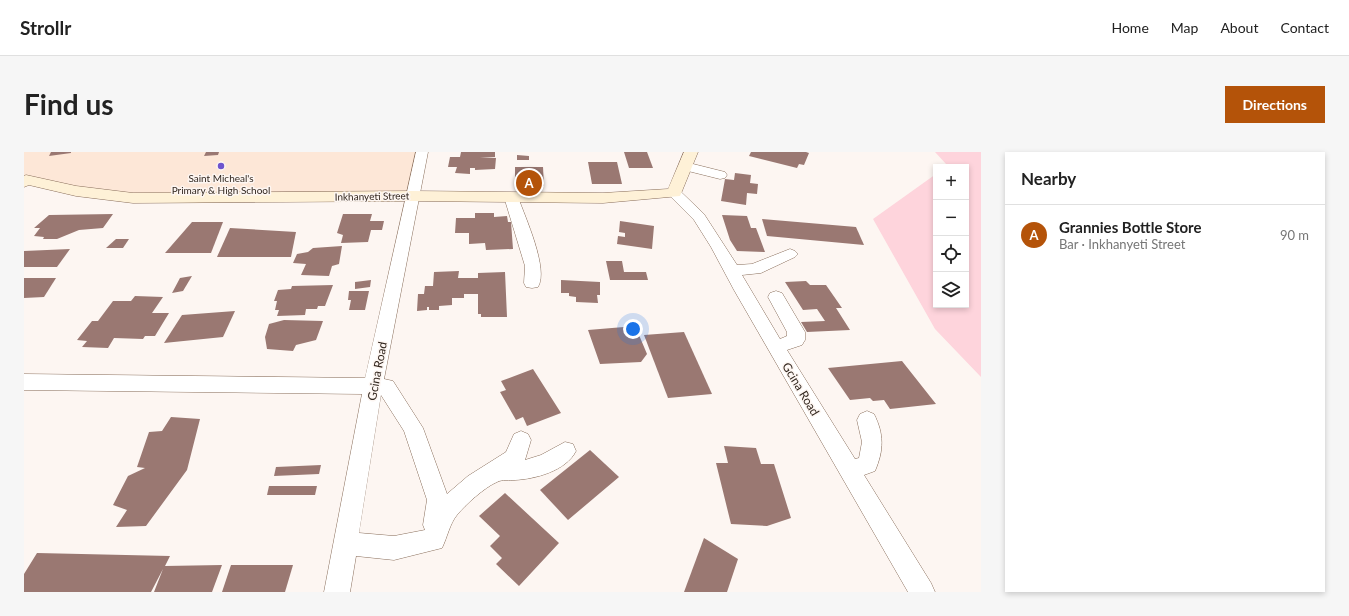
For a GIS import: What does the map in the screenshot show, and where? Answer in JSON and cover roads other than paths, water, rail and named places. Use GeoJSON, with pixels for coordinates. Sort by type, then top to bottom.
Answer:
{"type":"FeatureCollection","features":[{"type":"Feature","properties":{"kind":"street","name":"Gcina Road"},"geometry":{"type":"LineString","coordinates":[[337,592],[379,386],[422,152]]}},
{"type":"Feature","properties":{"kind":"street"},"geometry":{"type":"LineString","coordinates":[[674,193],[688,159],[720,175]]}},
{"type":"Feature","properties":{"kind":"street","name":"Inkhanyeti Street"},"geometry":{"type":"LineString","coordinates":[[25,181],[76,191],[133,198],[413,196],[603,198],[674,193]]}},
{"type":"Feature","properties":{"kind":"street","name":"Gcina Road"},"geometry":{"type":"LineString","coordinates":[[674,193],[699,217],[719,247],[776,347],[922,592]]}},
{"type":"Feature","properties":{"kind":"street"},"geometry":{"type":"LineString","coordinates":[[511,197],[533,266],[532,283]]}},
{"type":"Feature","properties":{"kind":"street"},"geometry":{"type":"LineString","coordinates":[[732,272],[755,269],[790,254]]}},
{"type":"Feature","properties":{"kind":"street"},"geometry":{"type":"LineString","coordinates":[[776,297],[796,332],[796,340],[776,347]]}},
{"type":"Feature","properties":{"kind":"street"},"geometry":{"type":"LineString","coordinates":[[24,382],[379,386],[414,428],[438,500],[434,540]]}},
{"type":"Feature","properties":{"kind":"street"},"geometry":{"type":"LineString","coordinates":[[850,471],[867,464],[873,448],[874,435],[867,420]]}},
{"type":"Feature","properties":{"kind":"street"},"geometry":{"type":"LineString","coordinates":[[434,540],[448,508],[494,471],[515,458],[520,440]]}},
{"type":"Feature","properties":{"kind":"street"},"geometry":{"type":"LineString","coordinates":[[494,471],[517,472],[556,459],[565,451]]}},
{"type":"Feature","properties":{"kind":"street"},"geometry":{"type":"LineString","coordinates":[[346,543],[394,548],[434,540]]}},
{"type":"Feature","properties":{"kind":"place","name":"Saint Micheal's Primary & High School"},"geometry":{"type":"Point","coordinates":[221,166]}},
{"type":"Feature","properties":{"kind":"place","name":"Grannies Bottle Store"},"geometry":{"type":"Point","coordinates":[529,183]}}]}
